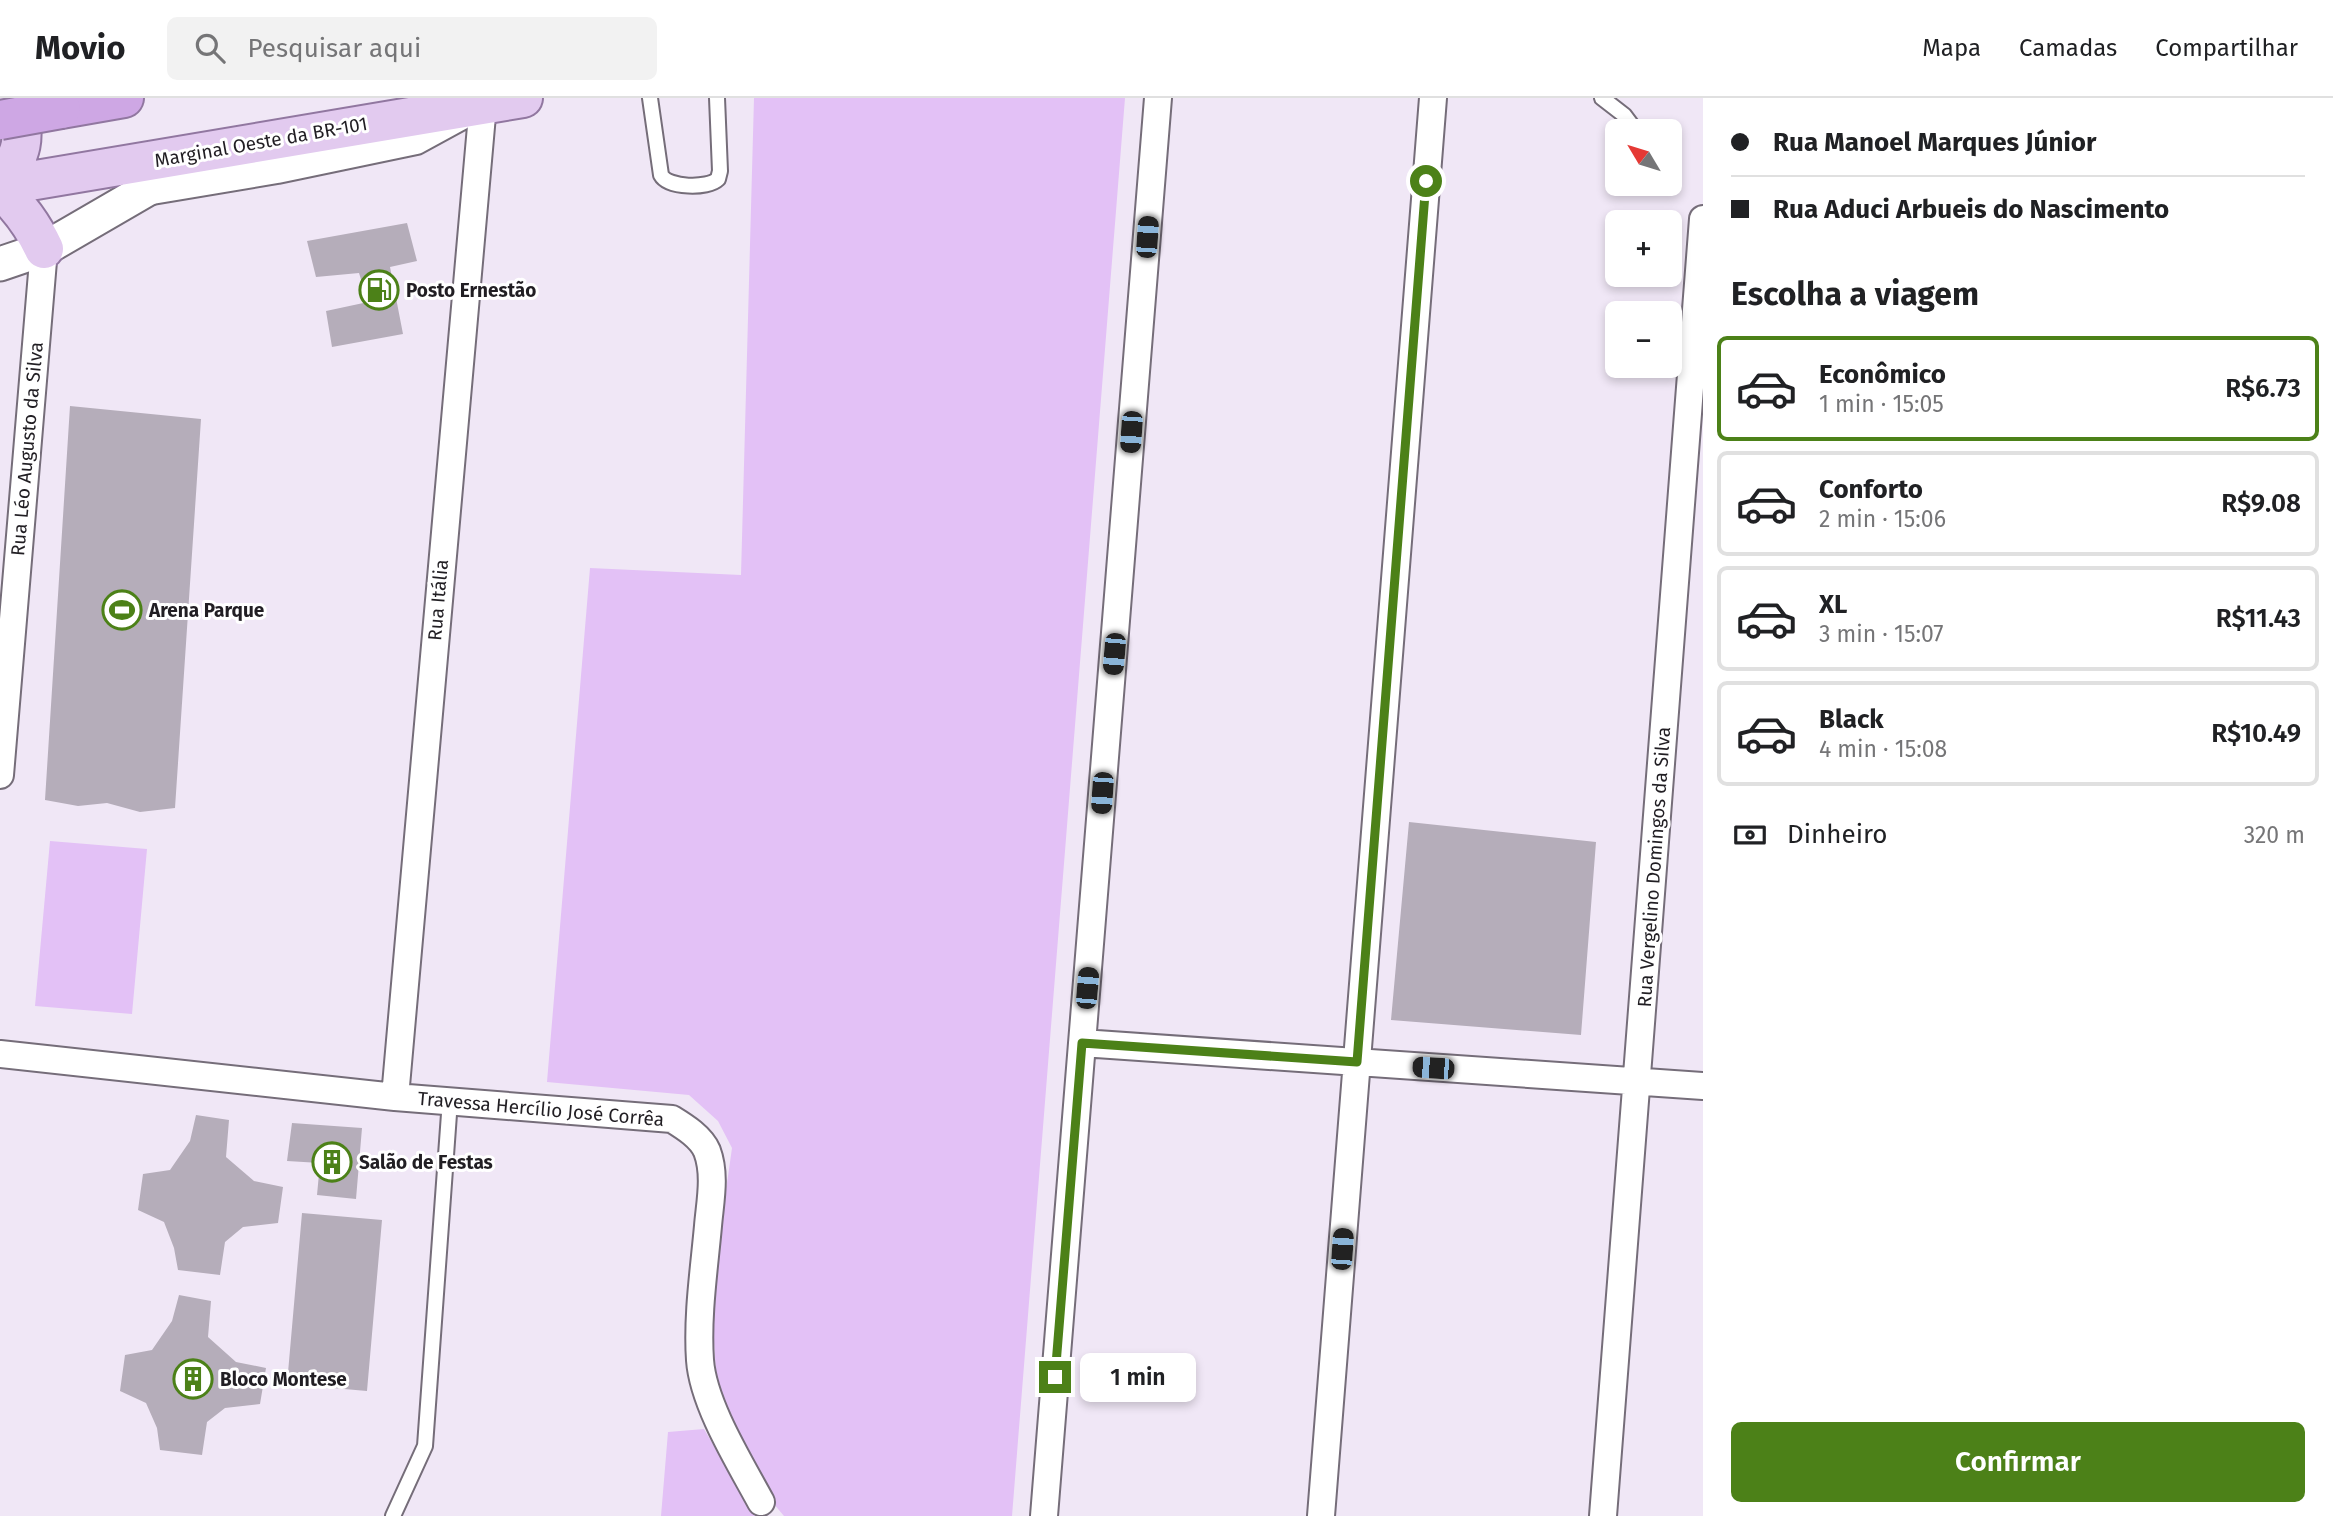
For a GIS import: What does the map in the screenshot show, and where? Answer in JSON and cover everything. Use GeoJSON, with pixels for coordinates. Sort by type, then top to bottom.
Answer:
{"type":"FeatureCollection","features":[{"type":"Feature","properties":{"kind":"highway"},"geometry":{"type":"LineString","coordinates":[[12,130],[61,109],[124,98]]}},
{"type":"Feature","properties":{"kind":"main road"},"geometry":{"type":"LineString","coordinates":[[18,98],[12,130],[13,165],[0,186],[33,225],[44,249]]}},
{"type":"Feature","properties":{"kind":"main road","name":"Marginal Oeste da BR-101"},"geometry":{"type":"LineString","coordinates":[[0,186],[523,98]]}},
{"type":"Feature","properties":{"kind":"main road"},"geometry":{"type":"LineString","coordinates":[[12,130],[66,175]]}},
{"type":"Feature","properties":{"kind":"street"},"geometry":{"type":"LineString","coordinates":[[1044,1516],[1158,98]]}},
{"type":"Feature","properties":{"kind":"street"},"geometry":{"type":"LineString","coordinates":[[1321,1516],[1433,98]]}},
{"type":"Feature","properties":{"kind":"street"},"geometry":{"type":"LineString","coordinates":[[141,193],[277,170],[416,141],[483,104]]}},
{"type":"Feature","properties":{"kind":"street","name":"Rua Itália"},"geometry":{"type":"LineString","coordinates":[[394,1097],[483,104]]}},
{"type":"Feature","properties":{"kind":"street"},"geometry":{"type":"LineString","coordinates":[[0,264],[44,249],[214,151]]}},
{"type":"Feature","properties":{"kind":"street","name":"Rua Vergelino Domingos da Silva"},"geometry":{"type":"LineString","coordinates":[[1603,1516],[1703,219]]}},
{"type":"Feature","properties":{"kind":"street","name":"Rua Léo Augusto da Silva"},"geometry":{"type":"LineString","coordinates":[[0,775],[44,249]]}},
{"type":"Feature","properties":{"kind":"street"},"geometry":{"type":"LineString","coordinates":[[1082,1043],[1703,1086]]}},
{"type":"Feature","properties":{"kind":"street","name":"Travessa Hercílio José Corrêa"},"geometry":{"type":"LineString","coordinates":[[0,1054],[394,1097],[672,1119],[691,1131],[707,1150],[712,1178],[701,1301],[700,1361],[709,1396],[761,1502]]}},
{"type":"Feature","properties":{"kind":"lane"},"geometry":{"type":"LineString","coordinates":[[650,98],[661,175],[664,180],[670,184],[708,185],[718,179],[720,172],[717,98]]}},
{"type":"Feature","properties":{"kind":"lane"},"geometry":{"type":"LineString","coordinates":[[1602,98],[1626,119]]}},
{"type":"Feature","properties":{"kind":"lane"},"geometry":{"type":"LineString","coordinates":[[393,1516],[425,1446],[450,1100]]}},
{"type":"Feature","properties":{"kind":"shaded area"},"geometry":{"type":"Polygon","coordinates":[[[754,98],[1125,98],[1012,1516],[784,1516],[773,1503],[717,1388],[711,1296],[732,1148],[718,1121],[689,1095],[547,1082],[590,568],[741,575],[754,98]]]}},
{"type":"Feature","properties":{"kind":"shaded area"},"geometry":{"type":"Polygon","coordinates":[[[50,841],[147,849],[132,1014],[35,1006],[50,841]]]}},
{"type":"Feature","properties":{"kind":"shaded area"},"geometry":{"type":"Polygon","coordinates":[[[704,1429],[755,1516],[661,1516],[668,1432],[704,1429]]]}},
{"type":"Feature","properties":{"kind":"building","name":"Posto Ernestão"},"geometry":{"type":"Polygon","coordinates":[[[407,223],[417,261],[390,267],[403,334],[332,347],[326,311],[368,302],[359,273],[316,277],[307,241],[407,223]]]}},
{"type":"Feature","properties":{"kind":"building","name":"Arena Parque"},"geometry":{"type":"Polygon","coordinates":[[[70,406],[201,419],[175,808],[140,812],[107,803],[78,806],[45,800],[70,406]]]}},
{"type":"Feature","properties":{"kind":"building"},"geometry":{"type":"Polygon","coordinates":[[[1409,822],[1596,842],[1581,1035],[1391,1020],[1409,822]]]}},
{"type":"Feature","properties":{"kind":"building"},"geometry":{"type":"Polygon","coordinates":[[[196,1115],[229,1120],[226,1157],[254,1181],[283,1187],[278,1223],[243,1227],[225,1242],[220,1275],[178,1270],[174,1248],[164,1222],[138,1210],[143,1174],[170,1170],[190,1141],[196,1115]]]}},
{"type":"Feature","properties":{"kind":"building","name":"Salão de Festas"},"geometry":{"type":"Polygon","coordinates":[[[292,1123],[362,1128],[356,1199],[317,1195],[320,1163],[287,1161],[292,1123]]]}},
{"type":"Feature","properties":{"kind":"building"},"geometry":{"type":"Polygon","coordinates":[[[302,1213],[382,1220],[367,1391],[287,1384],[302,1213]]]}},
{"type":"Feature","properties":{"kind":"building","name":"Bloco Montese"},"geometry":{"type":"Polygon","coordinates":[[[179,1295],[211,1301],[208,1337],[236,1362],[266,1368],[260,1404],[225,1408],[207,1422],[202,1455],[160,1450],[157,1428],[146,1403],[120,1391],[125,1355],[152,1350],[172,1321],[179,1295]]]}},
{"type":"Feature","properties":{"kind":"place","name":"Posto Ernestão"},"geometry":{"type":"Point","coordinates":[379,290]}},
{"type":"Feature","properties":{"kind":"place","name":"Arena Parque"},"geometry":{"type":"Point","coordinates":[122,610]}},
{"type":"Feature","properties":{"kind":"place","name":"Salão de Festas"},"geometry":{"type":"Point","coordinates":[332,1162]}},
{"type":"Feature","properties":{"kind":"place","name":"Bloco Montese"},"geometry":{"type":"Point","coordinates":[193,1379]}},
{"type":"Feature","properties":{"kind":"route"},"geometry":{"type":"LineString","coordinates":[[1055,1377],[1082,1043],[1357,1062],[1426,181]]}}]}
